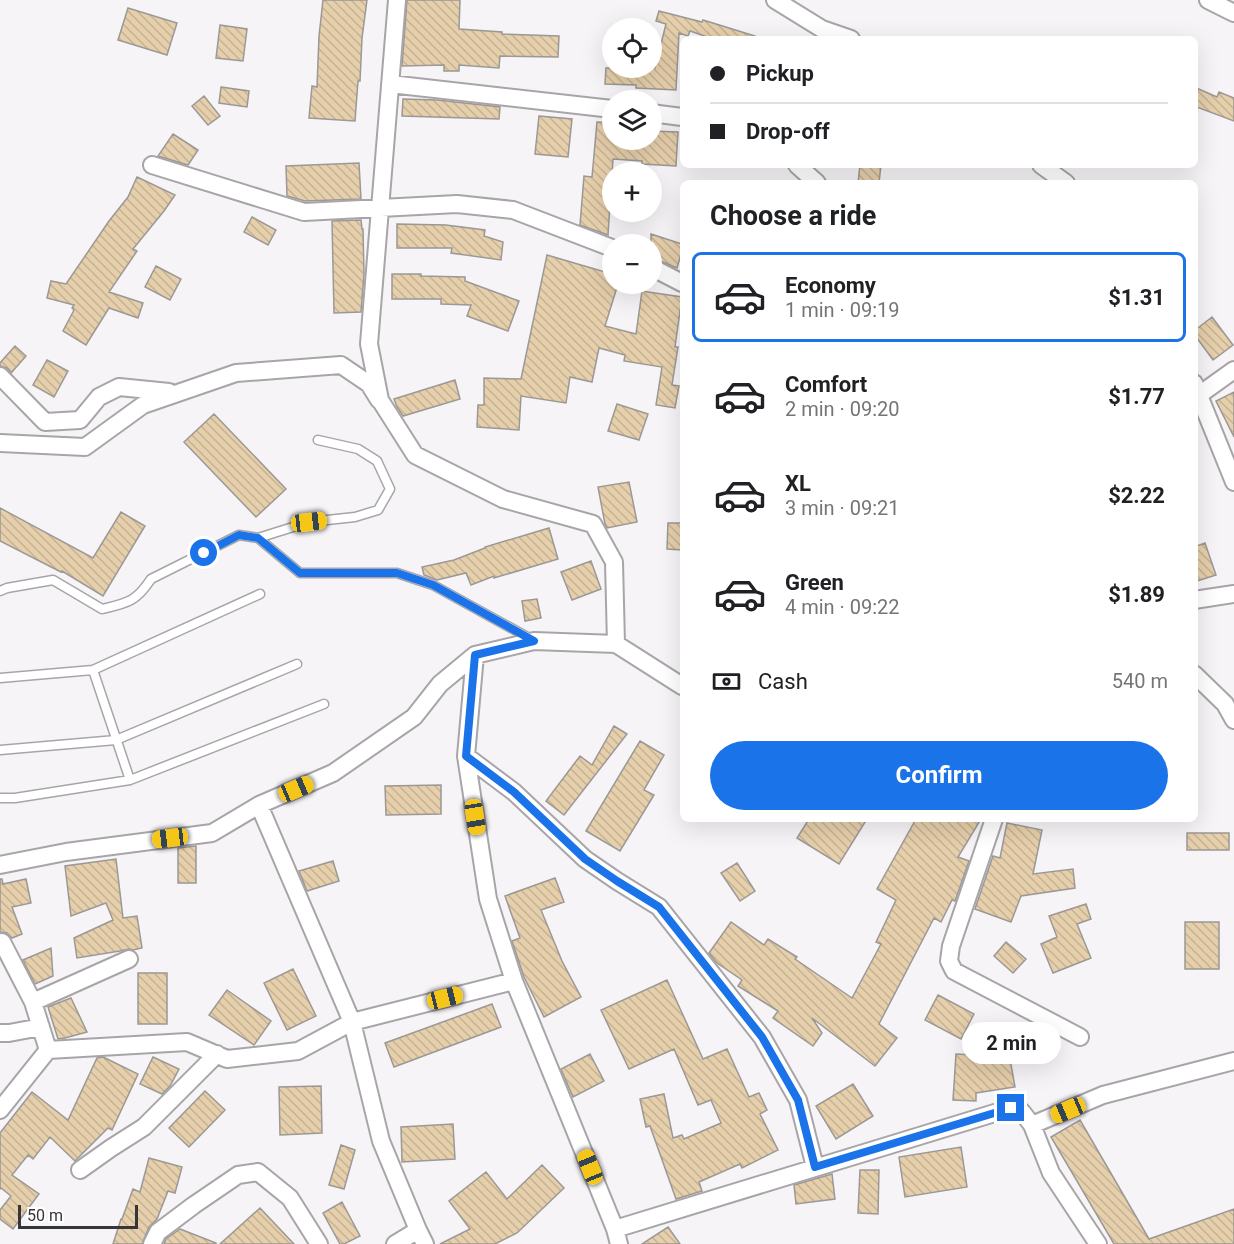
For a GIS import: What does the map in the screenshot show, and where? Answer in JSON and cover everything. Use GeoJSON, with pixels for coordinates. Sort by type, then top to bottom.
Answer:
{"type":"FeatureCollection","features":[{"type":"Feature","properties":{"kind":"street"},"geometry":{"type":"LineString","coordinates":[[397,0],[369,344],[380,400],[416,455]]}},
{"type":"Feature","properties":{"kind":"street"},"geometry":{"type":"LineString","coordinates":[[775,0],[822,29],[842,36]]}},
{"type":"Feature","properties":{"kind":"street"},"geometry":{"type":"LineString","coordinates":[[1208,0],[1234,12]]}},
{"type":"Feature","properties":{"kind":"street"},"geometry":{"type":"LineString","coordinates":[[390,84],[602,108]]}},
{"type":"Feature","properties":{"kind":"street"},"geometry":{"type":"LineString","coordinates":[[662,114],[680,117]]}},
{"type":"Feature","properties":{"kind":"street"},"geometry":{"type":"LineString","coordinates":[[152,165],[304,212],[457,204],[513,210],[602,244]]}},
{"type":"Feature","properties":{"kind":"street"},"geometry":{"type":"LineString","coordinates":[[800,168],[814,180]]}},
{"type":"Feature","properties":{"kind":"street"},"geometry":{"type":"LineString","coordinates":[[1045,168],[1062,180]]}},
{"type":"Feature","properties":{"kind":"street"},"geometry":{"type":"LineString","coordinates":[[662,273],[680,282]]}},
{"type":"Feature","properties":{"kind":"street"},"geometry":{"type":"LineString","coordinates":[[0,443],[85,447],[143,405],[236,373],[341,365],[369,384],[416,455],[503,500],[593,524],[614,562],[616,644]]}},
{"type":"Feature","properties":{"kind":"street"},"geometry":{"type":"LineString","coordinates":[[1198,388],[1234,370]]}},
{"type":"Feature","properties":{"kind":"street"},"geometry":{"type":"LineString","coordinates":[[0,376],[45,422],[80,420],[99,397],[118,387],[176,393]]}},
{"type":"Feature","properties":{"kind":"street"},"geometry":{"type":"LineString","coordinates":[[1198,394],[1234,482]]}},
{"type":"Feature","properties":{"kind":"street"},"geometry":{"type":"LineString","coordinates":[[1198,599],[1234,594]]}},
{"type":"Feature","properties":{"kind":"street"},"geometry":{"type":"LineString","coordinates":[[0,865],[66,852],[212,833],[259,805],[342,767],[414,717],[440,684],[475,655],[534,641],[616,644],[680,685]]}},
{"type":"Feature","properties":{"kind":"street"},"geometry":{"type":"LineString","coordinates":[[475,655],[466,756],[489,899],[514,981],[617,1236],[815,1167],[1011,1108],[1022,1112],[1032,1125],[1051,1173],[1098,1244]]}},
{"type":"Feature","properties":{"kind":"street"},"geometry":{"type":"LineString","coordinates":[[1198,678],[1225,704],[1234,720]]}},
{"type":"Feature","properties":{"kind":"street"},"geometry":{"type":"LineString","coordinates":[[466,756],[514,792],[585,859],[659,907],[762,1037],[798,1100],[815,1167]]}},
{"type":"Feature","properties":{"kind":"street"},"geometry":{"type":"LineString","coordinates":[[259,805],[352,1022],[381,1141],[422,1237],[395,1244]]}},
{"type":"Feature","properties":{"kind":"street"},"geometry":{"type":"LineString","coordinates":[[993,822],[951,946],[949,961],[954,971],[1080,1037]]}},
{"type":"Feature","properties":{"kind":"street"},"geometry":{"type":"LineString","coordinates":[[2,942],[33,1002],[48,1050]]}},
{"type":"Feature","properties":{"kind":"street"},"geometry":{"type":"LineString","coordinates":[[33,1002],[129,959]]}},
{"type":"Feature","properties":{"kind":"street"},"geometry":{"type":"LineString","coordinates":[[0,1110],[48,1050],[187,1042],[227,1059],[298,1051],[352,1022],[514,981]]}},
{"type":"Feature","properties":{"kind":"street"},"geometry":{"type":"LineString","coordinates":[[0,1034],[41,1027]]}},
{"type":"Feature","properties":{"kind":"street"},"geometry":{"type":"LineString","coordinates":[[80,1170],[144,1127],[217,1054]]}},
{"type":"Feature","properties":{"kind":"street"},"geometry":{"type":"LineString","coordinates":[[1032,1125],[1103,1095],[1234,1061]]}},
{"type":"Feature","properties":{"kind":"street"},"geometry":{"type":"LineString","coordinates":[[152,1244],[158,1232],[238,1175],[258,1172],[290,1198],[319,1244]]}},
{"type":"Feature","properties":{"kind":"lane"},"geometry":{"type":"LineString","coordinates":[[2,589],[53,580],[102,609],[127,603],[143,591],[150,579],[239,535],[258,538],[309,522],[356,517],[378,510],[390,489],[377,461],[358,450],[318,440]]}},
{"type":"Feature","properties":{"kind":"lane"},"geometry":{"type":"LineString","coordinates":[[258,538],[300,573],[397,573],[433,585],[534,641]]}},
{"type":"Feature","properties":{"kind":"lane"},"geometry":{"type":"LineString","coordinates":[[0,678],[93,670],[260,594]]}},
{"type":"Feature","properties":{"kind":"lane"},"geometry":{"type":"LineString","coordinates":[[0,750],[116,740],[297,664]]}},
{"type":"Feature","properties":{"kind":"lane"},"geometry":{"type":"LineString","coordinates":[[93,670],[130,780]]}},
{"type":"Feature","properties":{"kind":"lane"},"geometry":{"type":"LineString","coordinates":[[0,798],[15,798],[130,780],[324,704]]}},
{"type":"Feature","properties":{"kind":"building"},"geometry":{"type":"Polygon","coordinates":[[[323,0],[367,0],[355,121],[309,118],[312,86],[317,87],[323,0]]]}},
{"type":"Feature","properties":{"kind":"building"},"geometry":{"type":"Polygon","coordinates":[[[407,0],[460,0],[459,29],[502,32],[502,34],[559,36],[558,57],[500,56],[499,68],[459,65],[459,71],[444,71],[444,65],[402,66],[407,0]]]}},
{"type":"Feature","properties":{"kind":"building"},"geometry":{"type":"Polygon","coordinates":[[[128,8],[177,23],[167,55],[118,40],[128,8]]]}},
{"type":"Feature","properties":{"kind":"building"},"geometry":{"type":"Polygon","coordinates":[[[659,11],[702,22],[703,20],[755,36],[704,36],[690,31],[688,36],[679,33],[676,90],[605,84],[605,78],[662,78],[662,40],[666,24],[662,23],[662,18],[657,18],[659,11]]]}},
{"type":"Feature","properties":{"kind":"building"},"geometry":{"type":"Polygon","coordinates":[[[220,25],[247,29],[243,61],[216,58],[220,25]]]}},
{"type":"Feature","properties":{"kind":"building"},"geometry":{"type":"Polygon","coordinates":[[[221,87],[249,91],[247,107],[219,103],[221,87]]]}},
{"type":"Feature","properties":{"kind":"building"},"geometry":{"type":"Polygon","coordinates":[[[1198,89],[1217,97],[1219,92],[1234,98],[1234,121],[1198,108],[1198,89]]]}},
{"type":"Feature","properties":{"kind":"building"},"geometry":{"type":"Polygon","coordinates":[[[204,96],[220,116],[208,125],[192,106],[204,96]]]}},
{"type":"Feature","properties":{"kind":"building"},"geometry":{"type":"Polygon","coordinates":[[[403,99],[500,107],[499,119],[402,116],[403,99]]]}},
{"type":"Feature","properties":{"kind":"building"},"geometry":{"type":"Polygon","coordinates":[[[539,116],[572,119],[568,157],[535,154],[539,116]]]}},
{"type":"Feature","properties":{"kind":"building"},"geometry":{"type":"Polygon","coordinates":[[[597,122],[602,122],[602,150],[662,150],[662,131],[678,132],[676,166],[662,165],[662,162],[613,159],[613,162],[602,162],[602,222],[609,222],[608,234],[580,225],[584,176],[592,177],[597,122]]]}},
{"type":"Feature","properties":{"kind":"building"},"geometry":{"type":"Polygon","coordinates":[[[173,134],[198,150],[188,165],[158,156],[173,134]]]}},
{"type":"Feature","properties":{"kind":"building"},"geometry":{"type":"Polygon","coordinates":[[[359,163],[361,199],[305,201],[287,196],[286,166],[359,163]]]}},
{"type":"Feature","properties":{"kind":"building"},"geometry":{"type":"Polygon","coordinates":[[[860,168],[881,168],[879,180],[858,180],[860,168]]]}},
{"type":"Feature","properties":{"kind":"building"},"geometry":{"type":"Polygon","coordinates":[[[137,177],[175,195],[133,249],[137,251],[109,292],[143,303],[138,318],[109,308],[86,345],[63,331],[74,310],[72,308],[74,305],[47,298],[51,281],[66,284],[128,197],[137,177]]]}},
{"type":"Feature","properties":{"kind":"building"},"geometry":{"type":"Polygon","coordinates":[[[252,217],[276,230],[268,245],[244,232],[252,217]]]}},
{"type":"Feature","properties":{"kind":"building"},"geometry":{"type":"Polygon","coordinates":[[[361,220],[364,274],[361,312],[334,313],[332,221],[361,220]]]}},
{"type":"Feature","properties":{"kind":"building"},"geometry":{"type":"Polygon","coordinates":[[[397,224],[446,225],[485,230],[484,236],[503,242],[501,260],[451,253],[452,248],[397,248],[397,224]]]}},
{"type":"Feature","properties":{"kind":"building"},"geometry":{"type":"Polygon","coordinates":[[[662,238],[680,243],[677,268],[662,262],[662,238]]]}},
{"type":"Feature","properties":{"kind":"building"},"geometry":{"type":"Polygon","coordinates":[[[547,255],[602,271],[602,294],[615,294],[605,326],[636,334],[642,294],[680,297],[675,347],[678,347],[672,385],[679,386],[675,408],[656,405],[662,367],[624,361],[625,355],[599,348],[592,382],[570,377],[566,403],[521,396],[519,430],[477,427],[478,405],[484,405],[484,378],[521,379],[547,255]]]}},
{"type":"Feature","properties":{"kind":"building"},"geometry":{"type":"Polygon","coordinates":[[[156,266],[181,279],[170,300],[145,287],[156,266]]]}},
{"type":"Feature","properties":{"kind":"building"},"geometry":{"type":"Polygon","coordinates":[[[392,274],[465,277],[465,281],[519,301],[508,331],[467,316],[471,305],[441,304],[441,299],[392,299],[392,274]]]}},
{"type":"Feature","properties":{"kind":"building"},"geometry":{"type":"Polygon","coordinates":[[[1212,317],[1233,345],[1213,360],[1198,339],[1198,328],[1212,317]]]}},
{"type":"Feature","properties":{"kind":"building"},"geometry":{"type":"Polygon","coordinates":[[[15,346],[26,356],[11,373],[7,368],[0,366],[0,363],[15,346]]]}},
{"type":"Feature","properties":{"kind":"building"},"geometry":{"type":"Polygon","coordinates":[[[47,360],[68,371],[54,397],[33,385],[47,360]]]}},
{"type":"Feature","properties":{"kind":"building"},"geometry":{"type":"Polygon","coordinates":[[[455,380],[460,399],[403,416],[397,407],[394,399],[455,380]]]}},
{"type":"Feature","properties":{"kind":"building"},"geometry":{"type":"Polygon","coordinates":[[[1234,392],[1234,437],[1216,401],[1234,392]]]}},
{"type":"Feature","properties":{"kind":"building"},"geometry":{"type":"Polygon","coordinates":[[[617,404],[648,414],[639,440],[608,431],[617,404]]]}},
{"type":"Feature","properties":{"kind":"building"},"geometry":{"type":"Polygon","coordinates":[[[214,414],[286,489],[256,517],[184,442],[214,414]]]}},
{"type":"Feature","properties":{"kind":"building"},"geometry":{"type":"Polygon","coordinates":[[[629,482],[637,522],[607,528],[598,487],[629,482]]]}},
{"type":"Feature","properties":{"kind":"building"},"geometry":{"type":"Polygon","coordinates":[[[0,508],[93,558],[121,512],[145,526],[103,596],[62,571],[0,541],[0,508]]]}},
{"type":"Feature","properties":{"kind":"building"},"geometry":{"type":"Polygon","coordinates":[[[668,523],[680,523],[680,550],[667,549],[668,523]]]}},
{"type":"Feature","properties":{"kind":"building"},"geometry":{"type":"Polygon","coordinates":[[[549,528],[558,559],[494,578],[494,576],[471,585],[466,573],[437,580],[424,575],[422,567],[454,560],[485,547],[549,528]]]}},
{"type":"Feature","properties":{"kind":"building"},"geometry":{"type":"Polygon","coordinates":[[[1205,543],[1216,575],[1198,581],[1198,546],[1205,543]]]}},
{"type":"Feature","properties":{"kind":"building"},"geometry":{"type":"Polygon","coordinates":[[[591,561],[601,589],[572,600],[561,572],[591,561]]]}},
{"type":"Feature","properties":{"kind":"building"},"geometry":{"type":"Polygon","coordinates":[[[537,599],[541,618],[525,621],[522,601],[537,599]]]}},
{"type":"Feature","properties":{"kind":"building"},"geometry":{"type":"Polygon","coordinates":[[[614,726],[627,734],[564,815],[546,801],[580,756],[592,765],[614,726]]]}},
{"type":"Feature","properties":{"kind":"building"},"geometry":{"type":"Polygon","coordinates":[[[640,741],[664,755],[644,790],[654,795],[620,851],[586,831],[640,741]]]}},
{"type":"Feature","properties":{"kind":"building"},"geometry":{"type":"Polygon","coordinates":[[[441,785],[441,814],[386,815],[385,786],[441,785]]]}},
{"type":"Feature","properties":{"kind":"building"},"geometry":{"type":"Polygon","coordinates":[[[807,822],[865,822],[839,864],[797,838],[807,822]]]}},
{"type":"Feature","properties":{"kind":"building"},"geometry":{"type":"Polygon","coordinates":[[[914,822],[979,822],[958,857],[969,861],[955,901],[952,900],[941,922],[934,918],[879,1024],[897,1038],[875,1066],[812,1018],[822,1033],[813,1046],[773,1018],[778,1011],[738,986],[742,980],[717,963],[709,953],[731,922],[764,945],[768,939],[797,957],[795,959],[852,998],[881,944],[876,942],[896,900],[877,889],[914,822]]]}},
{"type":"Feature","properties":{"kind":"building"},"geometry":{"type":"Polygon","coordinates":[[[1007,823],[1042,830],[1033,874],[1073,869],[1075,888],[1021,896],[1011,922],[975,909],[993,856],[1000,858],[1007,823]]]}},
{"type":"Feature","properties":{"kind":"building"},"geometry":{"type":"Polygon","coordinates":[[[1187,833],[1229,833],[1229,850],[1187,850],[1187,833]]]}},
{"type":"Feature","properties":{"kind":"building"},"geometry":{"type":"Polygon","coordinates":[[[196,846],[196,883],[178,883],[178,848],[196,846]]]}},
{"type":"Feature","properties":{"kind":"building"},"geometry":{"type":"Polygon","coordinates":[[[116,859],[123,918],[137,916],[142,948],[77,958],[74,938],[113,920],[106,903],[71,916],[65,866],[116,859]]]}},
{"type":"Feature","properties":{"kind":"building"},"geometry":{"type":"Polygon","coordinates":[[[333,861],[339,881],[307,891],[299,871],[333,861]]]}},
{"type":"Feature","properties":{"kind":"building"},"geometry":{"type":"Polygon","coordinates":[[[737,863],[755,891],[740,901],[721,873],[737,863]]]}},
{"type":"Feature","properties":{"kind":"building"},"geometry":{"type":"Polygon","coordinates":[[[555,878],[564,902],[541,910],[562,961],[581,997],[544,1017],[524,977],[512,941],[520,938],[505,896],[555,878]]]}},
{"type":"Feature","properties":{"kind":"building"},"geometry":{"type":"Polygon","coordinates":[[[0,879],[3,884],[26,879],[31,903],[12,907],[22,934],[12,938],[7,933],[0,932],[0,879]]]}},
{"type":"Feature","properties":{"kind":"building"},"geometry":{"type":"Polygon","coordinates":[[[1086,904],[1091,919],[1077,924],[1091,958],[1053,973],[1041,944],[1057,937],[1049,916],[1086,904]]]}},
{"type":"Feature","properties":{"kind":"building"},"geometry":{"type":"Polygon","coordinates":[[[1185,922],[1219,922],[1219,969],[1185,969],[1185,922]]]}},
{"type":"Feature","properties":{"kind":"building"},"geometry":{"type":"Polygon","coordinates":[[[1006,942],[1026,959],[1013,973],[994,956],[1006,942]]]}},
{"type":"Feature","properties":{"kind":"building"},"geometry":{"type":"Polygon","coordinates":[[[51,948],[53,976],[35,984],[23,960],[51,948]]]}},
{"type":"Feature","properties":{"kind":"building"},"geometry":{"type":"Polygon","coordinates":[[[293,969],[316,1016],[287,1030],[264,983],[293,969]]]}},
{"type":"Feature","properties":{"kind":"building"},"geometry":{"type":"Polygon","coordinates":[[[138,973],[167,973],[167,1024],[138,1024],[138,973]]]}},
{"type":"Feature","properties":{"kind":"building"},"geometry":{"type":"Polygon","coordinates":[[[667,980],[703,1059],[727,1049],[749,1097],[759,1093],[767,1110],[760,1114],[778,1150],[742,1168],[740,1164],[699,1182],[702,1191],[676,1199],[650,1126],[646,1127],[640,1099],[664,1094],[673,1138],[682,1135],[684,1139],[721,1123],[711,1100],[698,1105],[674,1049],[629,1069],[601,1010],[667,980]]]}},
{"type":"Feature","properties":{"kind":"building"},"geometry":{"type":"Polygon","coordinates":[[[227,990],[271,1021],[254,1045],[209,1015],[227,990]]]}},
{"type":"Feature","properties":{"kind":"building"},"geometry":{"type":"Polygon","coordinates":[[[938,995],[974,1014],[961,1039],[925,1020],[938,995]]]}},
{"type":"Feature","properties":{"kind":"building"},"geometry":{"type":"Polygon","coordinates":[[[71,998],[87,1032],[58,1039],[48,1007],[71,998]]]}},
{"type":"Feature","properties":{"kind":"building"},"geometry":{"type":"Polygon","coordinates":[[[492,1004],[501,1027],[394,1067],[385,1043],[492,1004]]]}},
{"type":"Feature","properties":{"kind":"building"},"geometry":{"type":"Polygon","coordinates":[[[1008,1048],[1015,1087],[976,1093],[976,1101],[953,1100],[956,1054],[991,1056],[990,1050],[1008,1048]]]}},
{"type":"Feature","properties":{"kind":"building"},"geometry":{"type":"Polygon","coordinates":[[[590,1054],[604,1081],[573,1097],[561,1069],[590,1054]]]}},
{"type":"Feature","properties":{"kind":"building"},"geometry":{"type":"Polygon","coordinates":[[[103,1057],[138,1074],[112,1130],[108,1128],[75,1161],[50,1137],[33,1159],[28,1155],[12,1175],[39,1194],[13,1229],[0,1219],[0,1210],[11,1196],[0,1189],[0,1133],[32,1092],[68,1120],[97,1058],[103,1057]]]}},
{"type":"Feature","properties":{"kind":"building"},"geometry":{"type":"Polygon","coordinates":[[[153,1057],[179,1069],[170,1086],[162,1094],[140,1084],[153,1057]]]}},
{"type":"Feature","properties":{"kind":"building"},"geometry":{"type":"Polygon","coordinates":[[[853,1084],[873,1116],[836,1139],[816,1106],[853,1084]]]}},
{"type":"Feature","properties":{"kind":"building"},"geometry":{"type":"Polygon","coordinates":[[[321,1086],[322,1133],[280,1135],[279,1087],[321,1086]]]}},
{"type":"Feature","properties":{"kind":"building"},"geometry":{"type":"Polygon","coordinates":[[[205,1091],[225,1110],[189,1147],[169,1128],[205,1091]]]}},
{"type":"Feature","properties":{"kind":"building"},"geometry":{"type":"Polygon","coordinates":[[[1080,1120],[1149,1239],[1234,1209],[1234,1244],[1114,1244],[1051,1137],[1080,1120]]]}},
{"type":"Feature","properties":{"kind":"building"},"geometry":{"type":"Polygon","coordinates":[[[453,1124],[455,1159],[402,1162],[401,1127],[453,1124]]]}},
{"type":"Feature","properties":{"kind":"building"},"geometry":{"type":"Polygon","coordinates":[[[341,1145],[355,1150],[344,1189],[329,1185],[341,1145]]]}},
{"type":"Feature","properties":{"kind":"building"},"geometry":{"type":"Polygon","coordinates":[[[961,1147],[967,1187],[905,1197],[899,1157],[961,1147]]]}},
{"type":"Feature","properties":{"kind":"building"},"geometry":{"type":"Polygon","coordinates":[[[149,1158],[182,1167],[175,1193],[168,1191],[157,1219],[149,1227],[142,1244],[113,1244],[133,1189],[140,1192],[149,1158]]]}},
{"type":"Feature","properties":{"kind":"building"},"geometry":{"type":"Polygon","coordinates":[[[542,1165],[564,1188],[517,1233],[495,1244],[440,1244],[470,1229],[449,1201],[486,1172],[507,1199],[542,1165]]]}},
{"type":"Feature","properties":{"kind":"building"},"geometry":{"type":"Polygon","coordinates":[[[860,1170],[879,1170],[878,1214],[858,1213],[860,1170]]]}},
{"type":"Feature","properties":{"kind":"building"},"geometry":{"type":"Polygon","coordinates":[[[832,1174],[835,1199],[796,1204],[794,1185],[832,1174]]]}},
{"type":"Feature","properties":{"kind":"building"},"geometry":{"type":"Polygon","coordinates":[[[342,1202],[360,1236],[340,1244],[323,1213],[342,1202]]]}},
{"type":"Feature","properties":{"kind":"building"},"geometry":{"type":"Polygon","coordinates":[[[260,1208],[294,1244],[220,1244],[260,1208]]]}},
{"type":"Feature","properties":{"kind":"building"},"geometry":{"type":"Polygon","coordinates":[[[668,1227],[680,1244],[642,1244],[668,1227]]]}},
{"type":"Feature","properties":{"kind":"building"},"geometry":{"type":"Polygon","coordinates":[[[180,1229],[216,1244],[164,1244],[166,1239],[180,1229]]]}},
{"type":"Feature","properties":{"kind":"route"},"geometry":{"type":"LineString","coordinates":[[204,553],[239,535],[258,538],[300,573],[397,573],[433,585],[534,641],[475,655],[466,756],[514,792],[585,859],[659,907],[762,1037],[798,1100],[815,1167],[1011,1108]]}}]}
